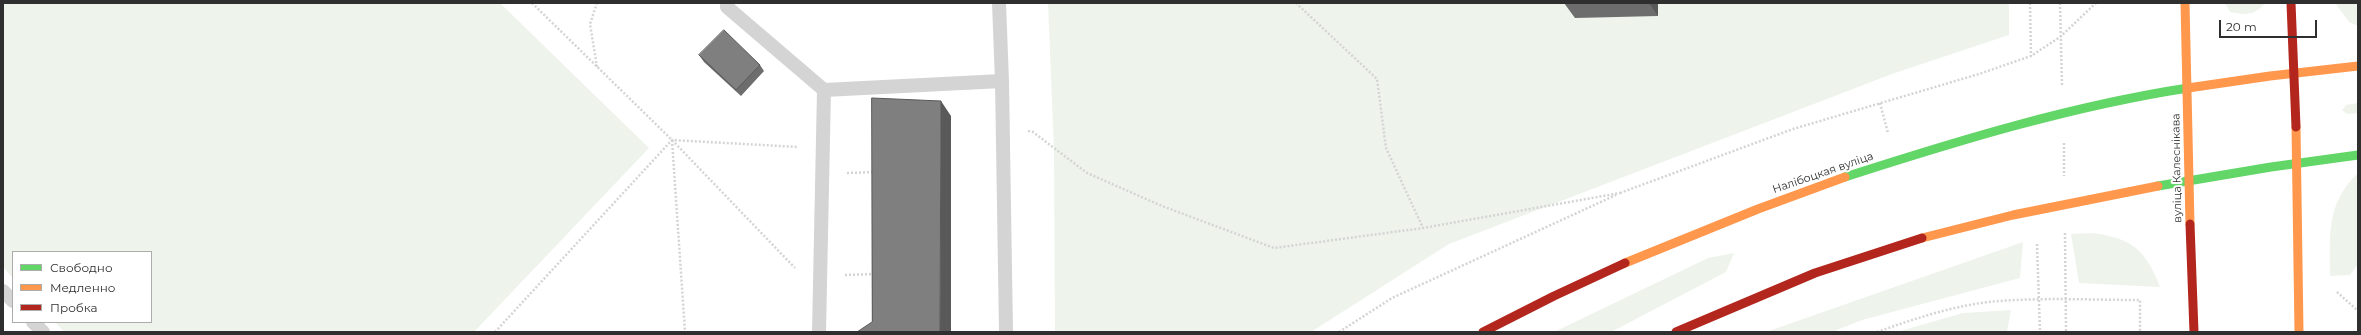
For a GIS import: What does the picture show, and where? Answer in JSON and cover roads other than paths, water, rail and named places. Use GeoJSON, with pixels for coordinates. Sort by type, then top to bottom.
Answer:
{"type":"FeatureCollection","features":[{"type":"Feature","properties":{"kind":"main road","name":"вуліца Калеснікава"},"geometry":{"type":"LineString","coordinates":[[2185,3],[2188,88],[2188,180],[2194,332]]}},
{"type":"Feature","properties":{"kind":"main road"},"geometry":{"type":"LineString","coordinates":[[2291,3],[2297,164],[2299,332]]}},
{"type":"Feature","properties":{"kind":"main road","name":"Налібоцкая вуліца"},"geometry":{"type":"LineString","coordinates":[[1483,332],[1626,263],[1732,218],[1895,160],[2063,114],[2188,88],[2294,71],[2358,66]]}},
{"type":"Feature","properties":{"kind":"main road"},"geometry":{"type":"LineString","coordinates":[[1676,332],[1788,283],[1900,244],[2036,209],[2188,180],[2358,155]]}},
{"type":"Feature","properties":{"kind":"lane"},"geometry":{"type":"LineString","coordinates":[[726,3],[727,7],[824,90],[1002,81]]}},
{"type":"Feature","properties":{"kind":"lane"},"geometry":{"type":"LineString","coordinates":[[999,3],[1002,81],[1006,332]]}},
{"type":"Feature","properties":{"kind":"lane"},"geometry":{"type":"LineString","coordinates":[[819,332],[824,149],[824,90]]}},
{"type":"Feature","properties":{"kind":"lane"},"geometry":{"type":"LineString","coordinates":[[3,291],[12,300]]}},
{"type":"Feature","properties":{"kind":"lane"},"geometry":{"type":"LineString","coordinates":[[35,323],[43,332]]}}]}
